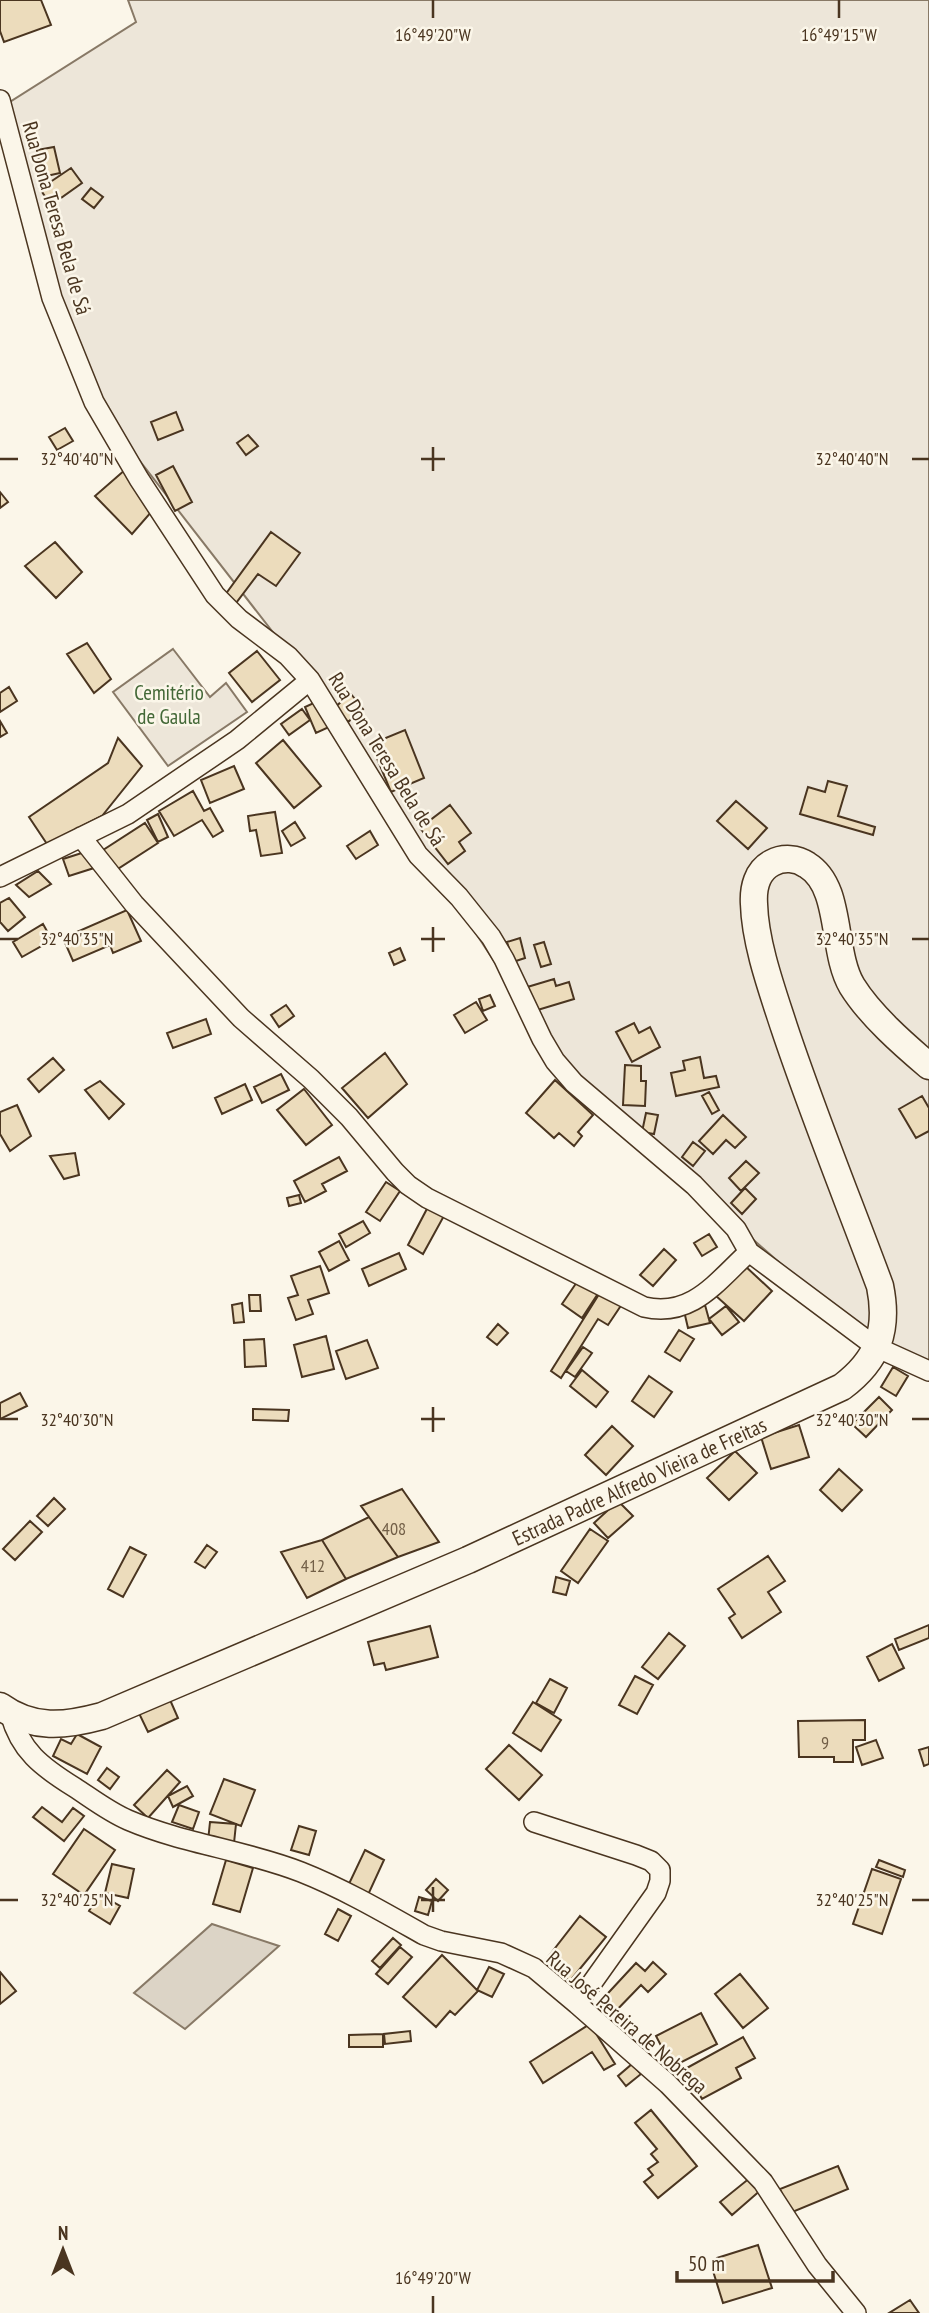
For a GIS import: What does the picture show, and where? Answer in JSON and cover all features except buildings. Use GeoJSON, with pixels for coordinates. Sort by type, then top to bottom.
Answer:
{"type":"FeatureCollection","features":[{"type":"Feature","properties":{"kind":"main road","name":"Estrada Padre Alfredo Vieira de Freitas"},"geometry":{"type":"LineString","coordinates":[[5,1709],[52,1726],[102,1716],[468,1560],[842,1387],[864,1368],[881,1334],[885,1309],[880,1286],[772,992],[755,924],[755,886],[760,872],[772,863],[795,859],[818,874],[827,889],[843,963],[852,986],[901,1042],[929,1066]]}},
{"type":"Feature","properties":{"kind":"street","name":"Rua Dona Teresa Bela de Sá"},"geometry":{"type":"LineString","coordinates":[[0,100],[52,298],[94,402],[139,479],[215,595],[239,619],[288,656],[310,680],[418,855],[459,897],[491,937],[555,1061],[574,1083],[694,1185],[736,1229],[749,1252],[876,1347],[929,1371]]}},
{"type":"Feature","properties":{"kind":"street"},"geometry":{"type":"LineString","coordinates":[[0,877],[128,814],[164,792],[237,740],[310,680]]}},
{"type":"Feature","properties":{"kind":"street"},"geometry":{"type":"LineString","coordinates":[[81,837],[134,904],[241,1018],[311,1079],[349,1117],[395,1172],[426,1198],[644,1307],[660,1311],[678,1309],[696,1300],[749,1252]]}},
{"type":"Feature","properties":{"kind":"street","name":"Rua José Pereira de Nobrega"},"geometry":{"type":"LineString","coordinates":[[5,1709],[19,1741],[37,1760],[126,1819],[164,1833],[302,1872],[433,1938],[501,1953],[534,1968],[668,2084],[763,2182],[817,2265],[856,2313]]}},
{"type":"Feature","properties":{"kind":"street"},"geometry":{"type":"LineString","coordinates":[[534,1822],[636,1855],[651,1861],[660,1870],[656,1893],[578,2004]]}},
{"type":"Feature","properties":{"kind":"green space"},"geometry":{"type":"Polygon","coordinates":[[[128,0],[929,0],[929,1367],[876,1347],[574,1083],[310,680],[94,402],[2,107],[136,22],[128,0]]]}},
{"type":"Feature","properties":{"kind":"green space","name":"Cemitério de Gaula"},"geometry":{"type":"Polygon","coordinates":[[[173,649],[210,697],[226,683],[247,712],[168,766],[113,692],[173,649]]]}},
{"type":"Feature","properties":{"kind":"shaded area"},"geometry":{"type":"Polygon","coordinates":[[[212,1924],[279,1946],[185,2029],[134,1993],[212,1924]]]}}]}
